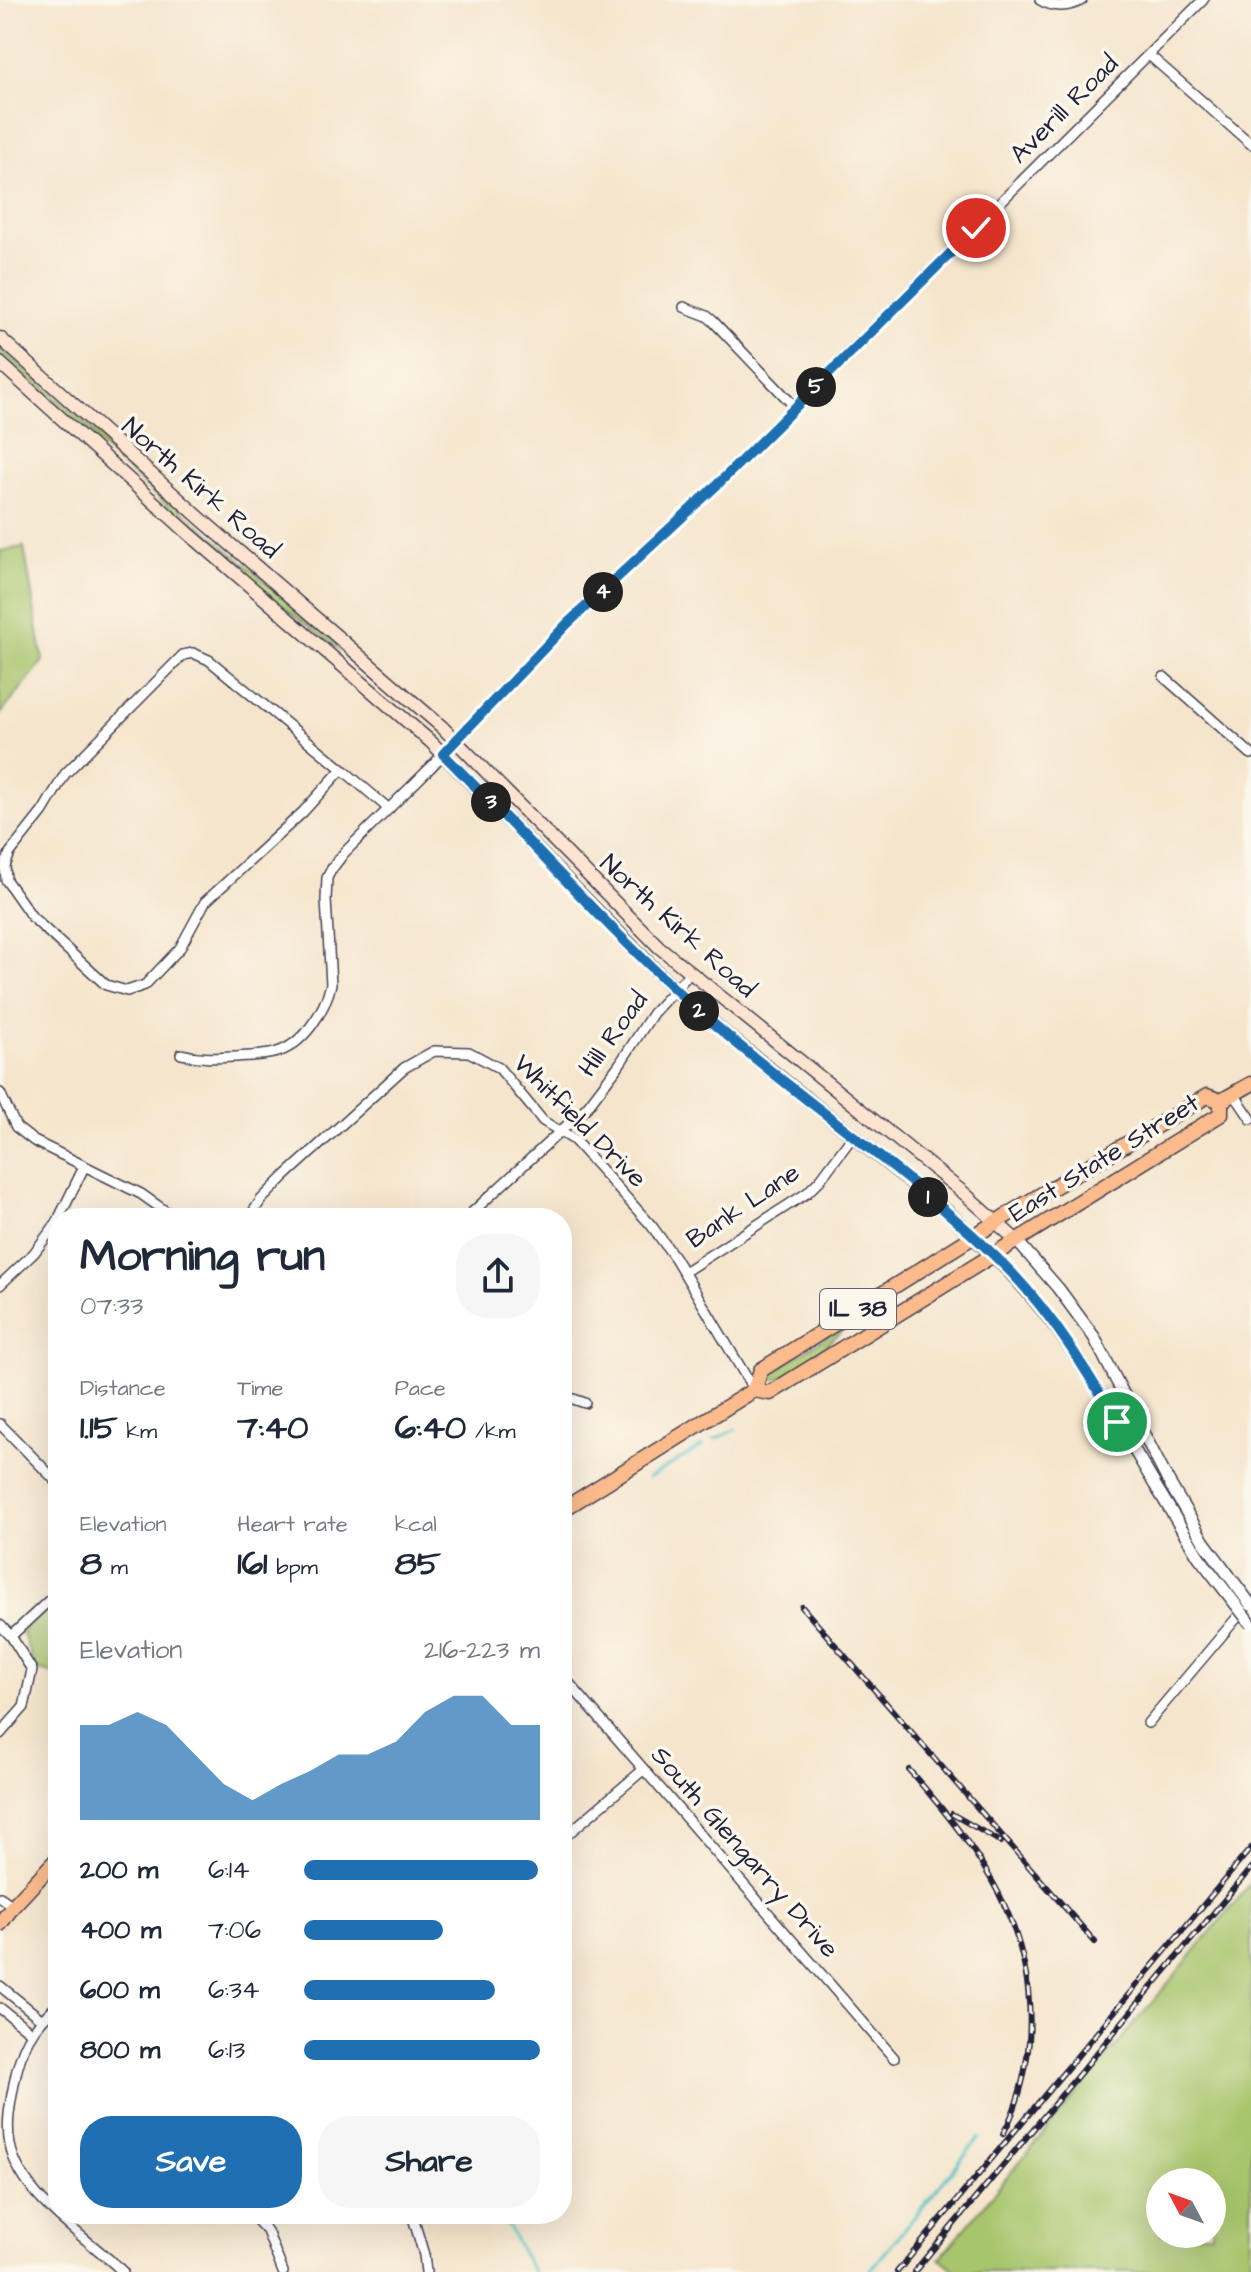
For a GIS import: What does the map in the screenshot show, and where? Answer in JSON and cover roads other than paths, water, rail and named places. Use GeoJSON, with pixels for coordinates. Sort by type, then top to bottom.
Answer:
{"type":"FeatureCollection","features":[{"type":"Feature","properties":{"kind":"main road","name":"North Kirk Road"},"geometry":{"type":"LineString","coordinates":[[0,338],[201,519],[456,740],[633,922],[690,973],[940,1173],[1016,1240]]}},
{"type":"Feature","properties":{"kind":"main road","name":"North Kirk Road"},"geometry":{"type":"LineString","coordinates":[[0,363],[187,532],[443,754],[674,989],[949,1213],[992,1255]]}},
{"type":"Feature","properties":{"kind":"main road","name":"East State Street"},"geometry":{"type":"LineString","coordinates":[[572,1504],[754,1390],[761,1370],[997,1222],[1207,1096],[1227,1097],[1251,1084]]}},
{"type":"Feature","properties":{"kind":"main road","name":"East State Street"},"geometry":{"type":"LineString","coordinates":[[754,1390],[770,1393],[1221,1114],[1227,1097]]}},
{"type":"Feature","properties":{"kind":"main road"},"geometry":{"type":"LineString","coordinates":[[0,1924],[48,1869]]}},
{"type":"Feature","properties":{"kind":"street"},"geometry":{"type":"LineString","coordinates":[[1040,0],[1054,6],[1072,5],[1082,0]]}},
{"type":"Feature","properties":{"kind":"street","name":"Averill Road"},"geometry":{"type":"LineString","coordinates":[[181,1054],[204,1060],[276,1053],[289,1046],[316,1019],[331,984],[327,878],[344,853],[567,624],[720,482],[1203,0]]}},
{"type":"Feature","properties":{"kind":"street"},"geometry":{"type":"LineString","coordinates":[[1149,55],[1251,144]]}},
{"type":"Feature","properties":{"kind":"street"},"geometry":{"type":"LineString","coordinates":[[684,307],[713,321],[795,407]]}},
{"type":"Feature","properties":{"kind":"street"},"geometry":{"type":"LineString","coordinates":[[342,769],[303,812],[205,902],[180,948],[145,985],[136,989],[117,990],[97,978],[32,917],[6,880],[5,866],[10,853],[43,811],[65,774],[183,655],[193,653],[209,660],[342,769],[389,809]]}},
{"type":"Feature","properties":{"kind":"street"},"geometry":{"type":"LineString","coordinates":[[1164,677],[1251,754]]}},
{"type":"Feature","properties":{"kind":"street","name":"Hill Road"},"geometry":{"type":"LineString","coordinates":[[477,1208],[589,1105],[643,1027],[690,973]]}},
{"type":"Feature","properties":{"kind":"street","name":"Whitfield Drive"},"geometry":{"type":"LineString","coordinates":[[256,1208],[285,1176],[404,1068],[434,1051],[469,1052],[499,1068],[543,1121],[574,1140],[663,1240],[754,1390]]}},
{"type":"Feature","properties":{"kind":"street"},"geometry":{"type":"LineString","coordinates":[[1,1096],[16,1127],[34,1141],[141,1194],[161,1208]]}},
{"type":"Feature","properties":{"kind":"street"},"geometry":{"type":"LineString","coordinates":[[1227,1097],[1251,1119]]}},
{"type":"Feature","properties":{"kind":"street","name":"Bank Lane"},"geometry":{"type":"LineString","coordinates":[[684,1272],[807,1193],[853,1136]]}},
{"type":"Feature","properties":{"kind":"street"},"geometry":{"type":"LineString","coordinates":[[64,1208],[84,1167]]}},
{"type":"Feature","properties":{"kind":"street"},"geometry":{"type":"LineString","coordinates":[[0,1285],[34,1253],[48,1234]]}},
{"type":"Feature","properties":{"kind":"street","name":"North Kirk Road"},"geometry":{"type":"LineString","coordinates":[[1016,1240],[1058,1288],[1094,1337],[1167,1479],[1204,1542],[1251,1603]]}},
{"type":"Feature","properties":{"kind":"street","name":"North Kirk Road"},"geometry":{"type":"LineString","coordinates":[[992,1255],[1026,1289],[1059,1331],[1199,1557],[1251,1624]]}},
{"type":"Feature","properties":{"kind":"street"},"geometry":{"type":"LineString","coordinates":[[572,1398],[585,1403]]}},
{"type":"Feature","properties":{"kind":"street"},"geometry":{"type":"LineString","coordinates":[[0,1424],[48,1473]]}},
{"type":"Feature","properties":{"kind":"street"},"geometry":{"type":"LineString","coordinates":[[11,1636],[48,1601]]}},
{"type":"Feature","properties":{"kind":"street"},"geometry":{"type":"LineString","coordinates":[[1148,1723],[1251,1603]]}},
{"type":"Feature","properties":{"kind":"street"},"geometry":{"type":"LineString","coordinates":[[0,1625],[11,1636],[32,1670],[21,1711],[0,1734]]}},
{"type":"Feature","properties":{"kind":"street","name":"South Glengarry Drive"},"geometry":{"type":"LineString","coordinates":[[572,1687],[894,2058]]}},
{"type":"Feature","properties":{"kind":"street"},"geometry":{"type":"LineString","coordinates":[[572,1830],[643,1770]]}},
{"type":"Feature","properties":{"kind":"street"},"geometry":{"type":"LineString","coordinates":[[0,1897],[13,1906]]}},
{"type":"Feature","properties":{"kind":"street"},"geometry":{"type":"LineString","coordinates":[[0,1986],[41,2019]]}},
{"type":"Feature","properties":{"kind":"street"},"geometry":{"type":"LineString","coordinates":[[0,2008],[31,2032]]}},
{"type":"Feature","properties":{"kind":"street"},"geometry":{"type":"LineString","coordinates":[[48,2013],[31,2032],[15,2076],[8,2112],[9,2142],[20,2173],[48,2206]]}},
{"type":"Feature","properties":{"kind":"street"},"geometry":{"type":"LineString","coordinates":[[70,2224],[123,2272]]}},
{"type":"Feature","properties":{"kind":"street"},"geometry":{"type":"LineString","coordinates":[[260,2224],[267,2231],[283,2272]]}},
{"type":"Feature","properties":{"kind":"street"},"geometry":{"type":"LineString","coordinates":[[415,2224],[426,2272]]}},
{"type":"Feature","properties":{"kind":"waterway"},"geometry":{"type":"LineString","coordinates":[[714,1440],[736,1429]]}},
{"type":"Feature","properties":{"kind":"waterway"},"geometry":{"type":"LineString","coordinates":[[648,1478],[703,1446]]}},
{"type":"Feature","properties":{"kind":"waterway"},"geometry":{"type":"LineString","coordinates":[[869,2272],[979,2138]]}},
{"type":"Feature","properties":{"kind":"waterway"},"geometry":{"type":"LineString","coordinates":[[507,2224],[533,2272]]}},
{"type":"Feature","properties":{"kind":"railway"},"geometry":{"type":"LineString","coordinates":[[802,1607],[1095,1942]]}},
{"type":"Feature","properties":{"kind":"railway"},"geometry":{"type":"LineString","coordinates":[[909,1770],[959,1830],[980,1861],[999,1893],[1024,1962],[1029,2000],[1028,2053],[1017,2101],[1003,2134]]}},
{"type":"Feature","properties":{"kind":"railway"},"geometry":{"type":"LineString","coordinates":[[952,1814],[1001,1842]]}},
{"type":"Feature","properties":{"kind":"railway"},"geometry":{"type":"LineString","coordinates":[[897,2272],[1251,1848]]}},
{"type":"Feature","properties":{"kind":"railway"},"geometry":{"type":"LineString","coordinates":[[914,2272],[1251,1868]]}}]}
